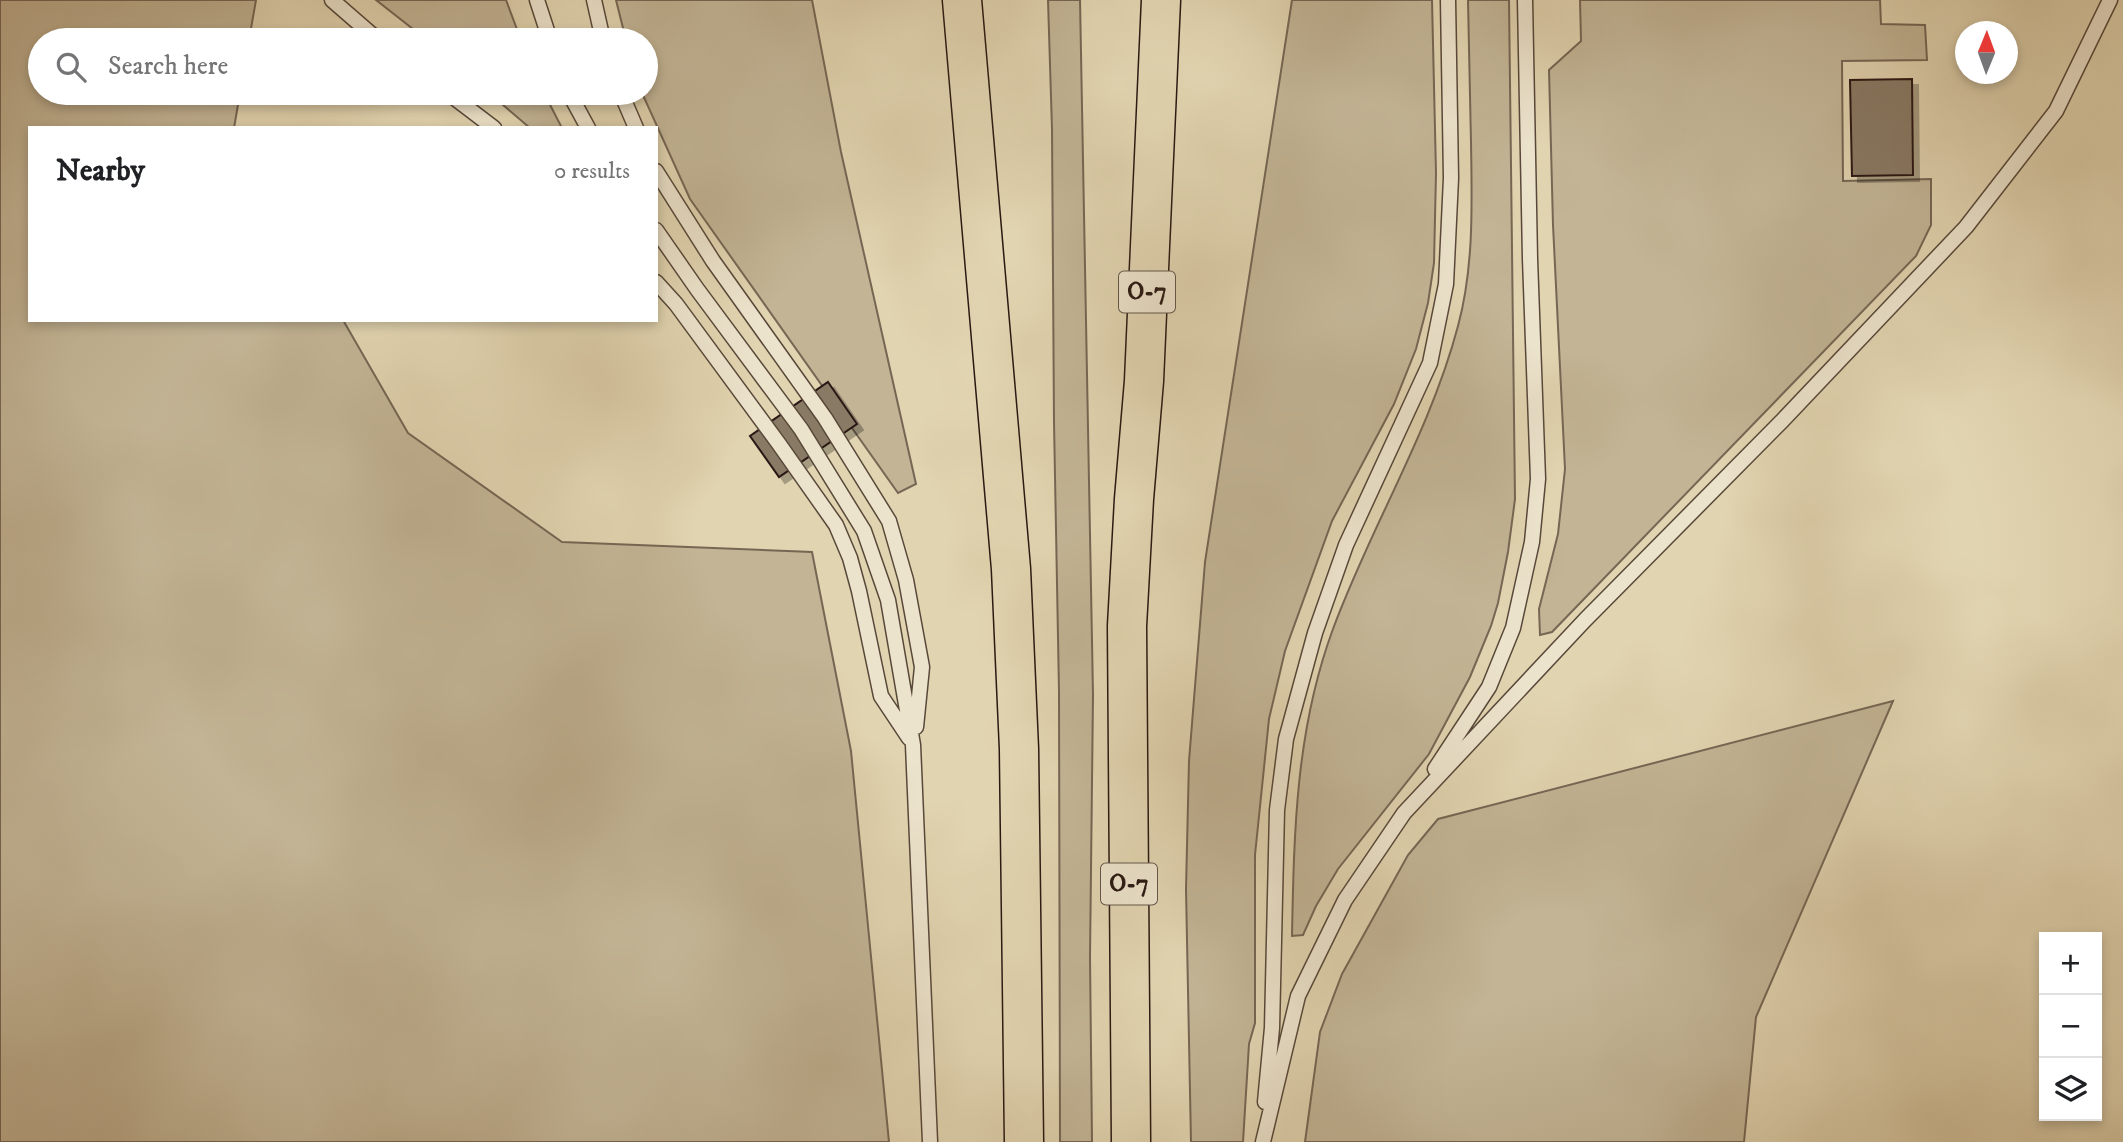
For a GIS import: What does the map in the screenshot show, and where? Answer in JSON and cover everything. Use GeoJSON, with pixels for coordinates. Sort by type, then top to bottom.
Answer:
{"type":"FeatureCollection","features":[{"type":"Feature","properties":{"kind":"highway"},"geometry":{"type":"LineString","coordinates":[[962,0],[1011,569],[1020,749],[1024,1142]]}},
{"type":"Feature","properties":{"kind":"highway","name":"O-7"},"geometry":{"type":"LineString","coordinates":[[1132,1142],[1127,626],[1144,381],[1161,0]]}},
{"type":"Feature","properties":{"kind":"lane"},"geometry":{"type":"LineString","coordinates":[[332,0],[364,28]]}},
{"type":"Feature","properties":{"kind":"lane"},"geometry":{"type":"LineString","coordinates":[[537,0],[546,28]]}},
{"type":"Feature","properties":{"kind":"lane"},"geometry":{"type":"LineString","coordinates":[[594,0],[600,28]]}},
{"type":"Feature","properties":{"kind":"lane"},"geometry":{"type":"LineString","coordinates":[[1262,1142],[1272,1028],[1277,810],[1286,739],[1315,633],[1346,545],[1430,363],[1446,284],[1451,178],[1448,0]]}},
{"type":"Feature","properties":{"kind":"lane"},"geometry":{"type":"LineString","coordinates":[[1262,1142],[1297,996],[1345,900],[1458,737],[1489,687],[1513,628],[1532,542],[1538,479],[1525,0]]}},
{"type":"Feature","properties":{"kind":"lane"},"geometry":{"type":"LineString","coordinates":[[1404,813],[1585,620],[1782,421],[1966,226],[2056,111],[2110,0]]}},
{"type":"Feature","properties":{"kind":"lane"},"geometry":{"type":"LineString","coordinates":[[463,105],[491,126]]}},
{"type":"Feature","properties":{"kind":"lane"},"geometry":{"type":"LineString","coordinates":[[576,105],[587,126]]}},
{"type":"Feature","properties":{"kind":"lane"},"geometry":{"type":"LineString","coordinates":[[626,105],[635,126]]}},
{"type":"Feature","properties":{"kind":"lane"},"geometry":{"type":"LineString","coordinates":[[658,175],[713,261],[825,418],[889,521],[906,580],[922,667],[914,745]]}},
{"type":"Feature","properties":{"kind":"lane"},"geometry":{"type":"LineString","coordinates":[[658,233],[801,429],[864,531],[888,600],[914,745],[930,1142]]}},
{"type":"Feature","properties":{"kind":"lane"},"geometry":{"type":"LineString","coordinates":[[658,284],[676,304],[779,443],[836,525],[850,558],[859,591],[881,696],[914,745]]}},
{"type":"Feature","properties":{"kind":"shaded area"},"geometry":{"type":"Polygon","coordinates":[[[0,0],[256,0],[251,28],[28,28],[28,105],[238,105],[234,126],[28,126],[28,322],[344,322],[408,433],[562,542],[812,552],[851,751],[889,1142],[0,1142],[0,0]]]}},
{"type":"Feature","properties":{"kind":"shaded area"},"geometry":{"type":"Polygon","coordinates":[[[376,0],[506,0],[516,28],[412,28],[376,0]]]}},
{"type":"Feature","properties":{"kind":"shaded area"},"geometry":{"type":"Polygon","coordinates":[[[616,0],[812,0],[841,152],[916,484],[898,493],[690,199],[647,105],[658,105],[658,28],[623,28],[616,0]]]}},
{"type":"Feature","properties":{"kind":"shaded area"},"geometry":{"type":"Polygon","coordinates":[[[1048,0],[1080,0],[1093,695],[1090,957],[1092,1142],[1060,1142],[1059,691],[1048,0]]]}},
{"type":"Feature","properties":{"kind":"shaded area"},"geometry":{"type":"Polygon","coordinates":[[[1292,0],[1432,0],[1436,173],[1434,263],[1428,303],[1416,349],[1394,404],[1332,521],[1285,651],[1269,719],[1255,855],[1255,1023],[1249,1044],[1243,1142],[1191,1142],[1186,889],[1189,761],[1205,562],[1292,0]]]}},
{"type":"Feature","properties":{"kind":"shaded area"},"geometry":{"type":"Polygon","coordinates":[[[1468,0],[1509,0],[1515,499],[1508,552],[1491,626],[1470,677],[1429,754],[1338,869],[1316,906],[1303,935],[1292,936],[1299,780],[1311,704],[1321,667],[1348,591],[1432,404],[1463,304],[1472,212],[1468,0]]]}},
{"type":"Feature","properties":{"kind":"shaded area"},"geometry":{"type":"Polygon","coordinates":[[[1580,0],[1880,0],[1881,24],[1925,25],[1927,60],[1842,61],[1843,181],[1931,179],[1931,225],[1916,256],[1552,632],[1540,635],[1539,609],[1558,534],[1565,469],[1553,225],[1549,70],[1581,41],[1580,0]]]}},
{"type":"Feature","properties":{"kind":"shaded area"},"geometry":{"type":"Polygon","coordinates":[[[503,105],[550,105],[561,126],[528,126],[503,105]]]}},
{"type":"Feature","properties":{"kind":"shaded area"},"geometry":{"type":"Polygon","coordinates":[[[1893,701],[1756,1017],[1744,1142],[1305,1142],[1320,1032],[1342,974],[1408,855],[1438,819],[1893,701]]]}},
{"type":"Feature","properties":{"kind":"building"},"geometry":{"type":"Polygon","coordinates":[[[1912,79],[1913,175],[1852,176],[1850,80],[1912,79]]]}},
{"type":"Feature","properties":{"kind":"building"},"geometry":{"type":"Polygon","coordinates":[[[828,382],[857,424],[779,477],[750,436],[828,382]]]}}]}
